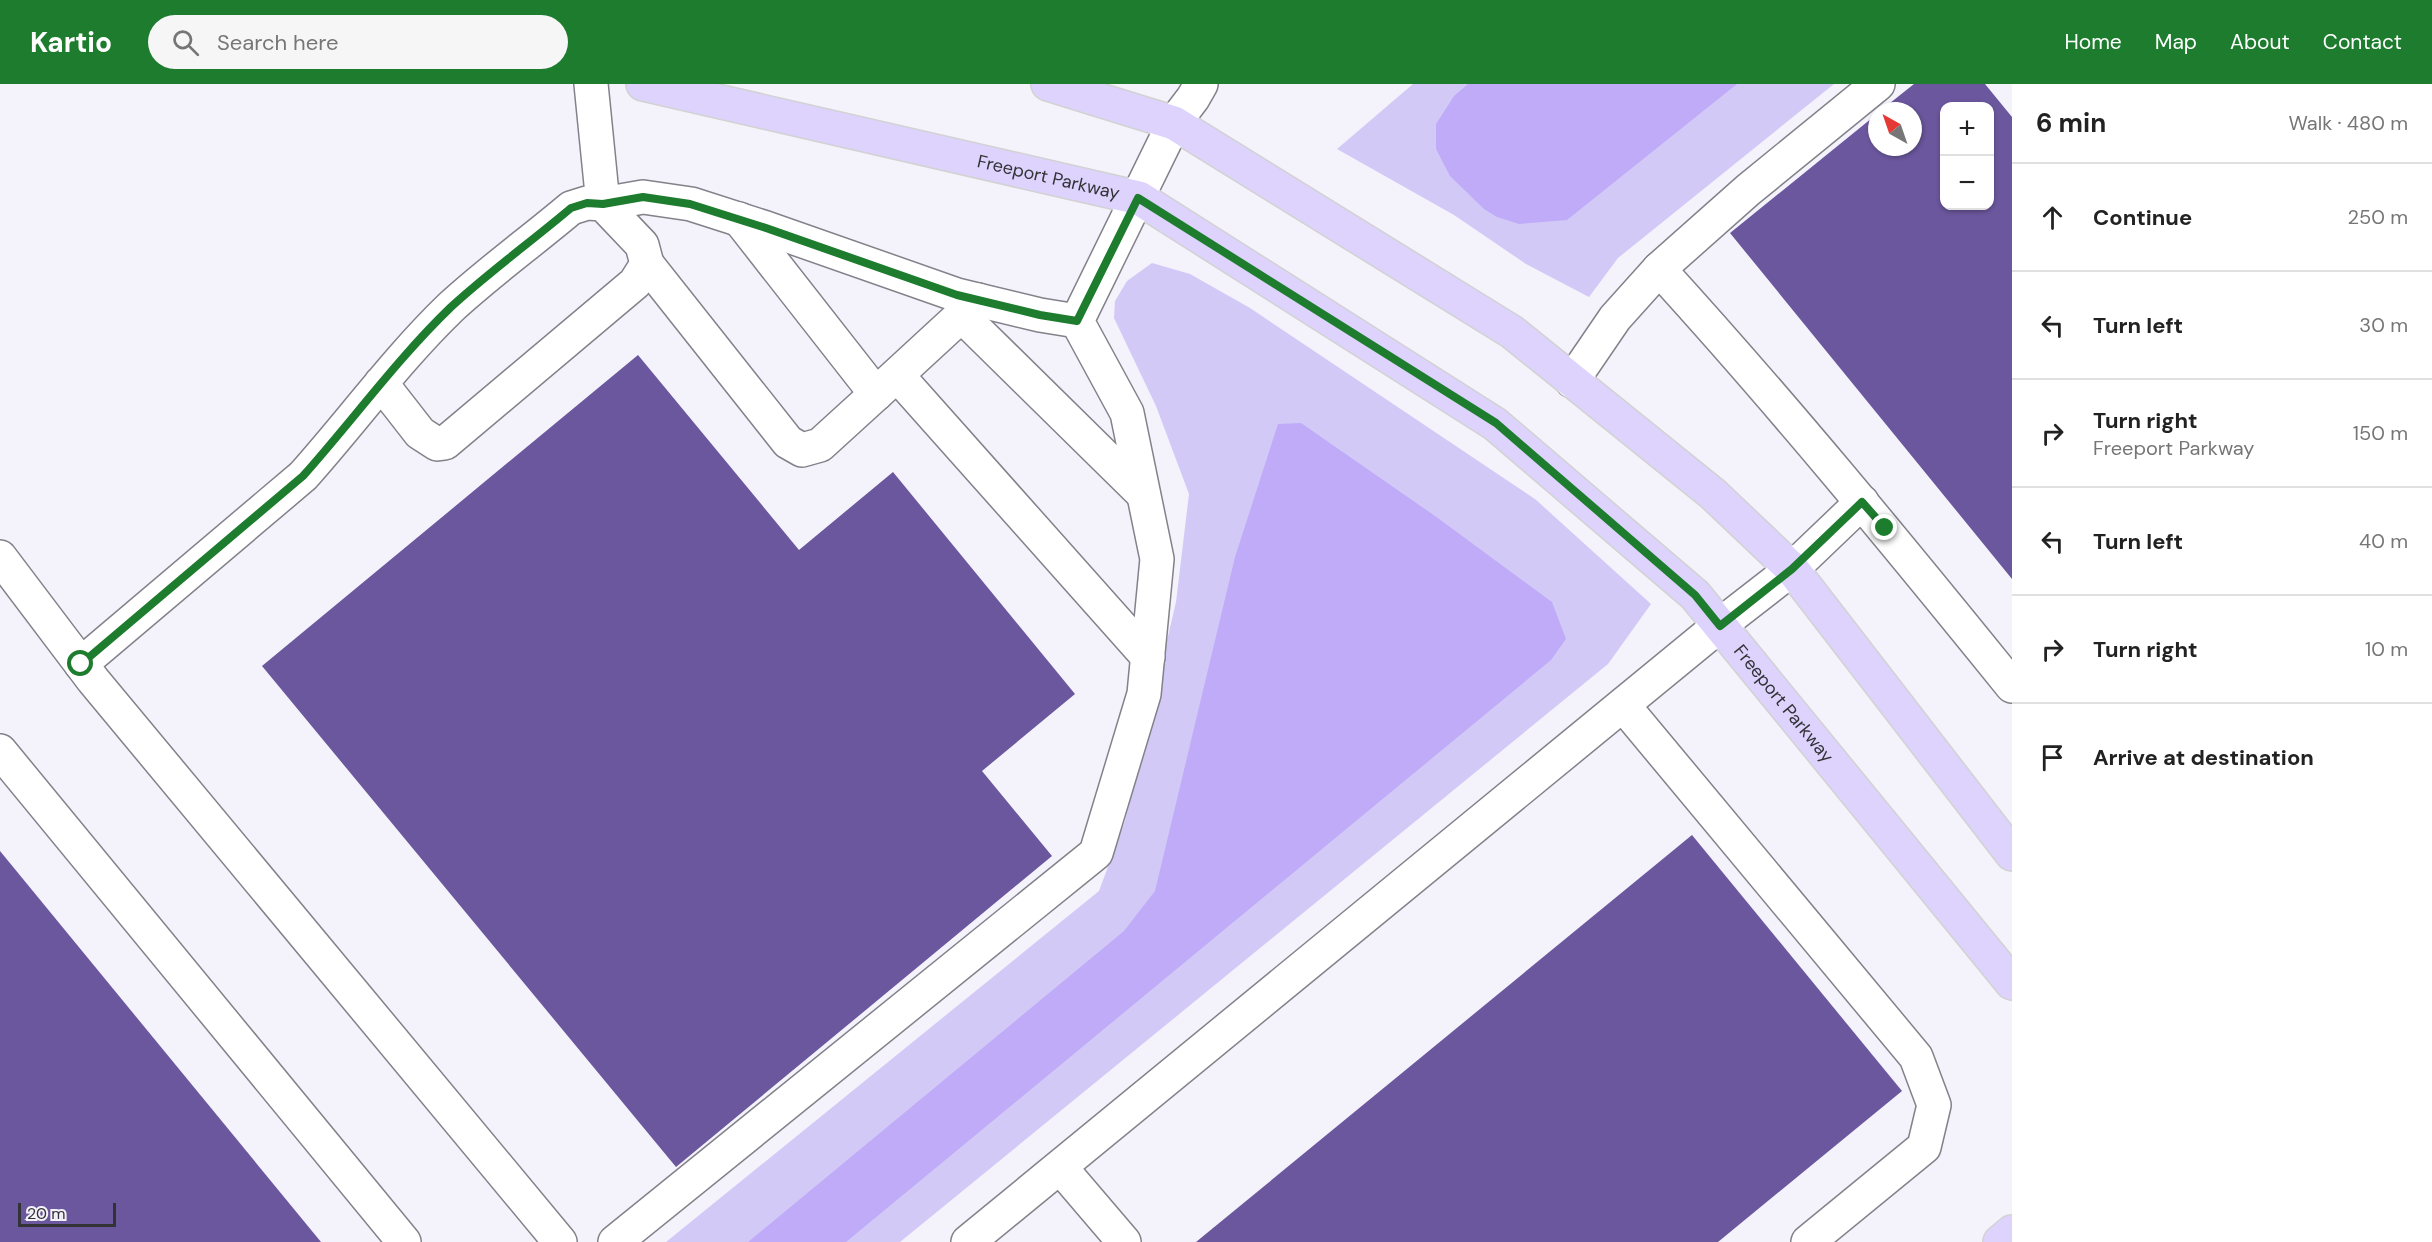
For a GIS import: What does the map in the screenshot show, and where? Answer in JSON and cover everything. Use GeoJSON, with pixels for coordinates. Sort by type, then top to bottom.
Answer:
{"type":"FeatureCollection","features":[{"type":"Feature","properties":{"kind":"main road","name":"Freeport Parkway"},"geometry":{"type":"LineString","coordinates":[[643,84],[1138,198],[1496,423],[1695,595],[2012,983]]}},
{"type":"Feature","properties":{"kind":"main road"},"geometry":{"type":"LineString","coordinates":[[1048,84],[1174,123],[1512,332],[1713,494],[1792,569],[2012,854]]}},
{"type":"Feature","properties":{"kind":"main road"},"geometry":{"type":"LineString","coordinates":[[2000,1242],[2012,1232]]}},
{"type":"Feature","properties":{"kind":"street"},"geometry":{"type":"LineString","coordinates":[[591,84],[603,204],[642,245],[647,264],[788,442],[802,450],[820,445],[970,308],[1077,321]]}},
{"type":"Feature","properties":{"kind":"street"},"geometry":{"type":"LineString","coordinates":[[1077,321],[1174,123],[1201,84]]}},
{"type":"Feature","properties":{"kind":"street"},"geometry":{"type":"LineString","coordinates":[[1572,381],[1615,318],[1659,269],[1748,190],[1878,84]]}},
{"type":"Feature","properties":{"kind":"street"},"geometry":{"type":"LineString","coordinates":[[81,664],[303,476],[381,383],[452,307],[571,208],[587,203],[603,204],[643,197],[666,199],[739,219],[957,295],[1143,494]]}},
{"type":"Feature","properties":{"kind":"street"},"geometry":{"type":"LineString","coordinates":[[739,219],[886,384],[1148,657]]}},
{"type":"Feature","properties":{"kind":"street"},"geometry":{"type":"LineString","coordinates":[[381,383],[420,433],[437,444],[445,444],[635,283],[647,264]]}},
{"type":"Feature","properties":{"kind":"street"},"geometry":{"type":"LineString","coordinates":[[1659,269],[1748,367],[2012,686]]}},
{"type":"Feature","properties":{"kind":"street"},"geometry":{"type":"LineString","coordinates":[[615,1242],[1095,853],[1144,694],[1157,559],[1127,413],[1077,321]]}},
{"type":"Feature","properties":{"kind":"street"},"geometry":{"type":"LineString","coordinates":[[968,1242],[1792,569],[1862,502]]}},
{"type":"Feature","properties":{"kind":"street"},"geometry":{"type":"LineString","coordinates":[[0,556],[81,664],[560,1242]]}},
{"type":"Feature","properties":{"kind":"street"},"geometry":{"type":"LineString","coordinates":[[1623,705],[1916,1058],[1934,1106],[1924,1148],[1808,1242]]}},
{"type":"Feature","properties":{"kind":"street"},"geometry":{"type":"LineString","coordinates":[[0,751],[404,1242]]}},
{"type":"Feature","properties":{"kind":"street"},"geometry":{"type":"LineString","coordinates":[[1060,1167],[1124,1242]]}},
{"type":"Feature","properties":{"kind":"shaded area"},"geometry":{"type":"Polygon","coordinates":[[[1413,84],[1834,84],[1618,258],[1589,297],[1526,264],[1454,215],[1337,149],[1413,84]]]}},
{"type":"Feature","properties":{"kind":"shaded area"},"geometry":{"type":"Polygon","coordinates":[[[1468,84],[1737,84],[1567,220],[1519,224],[1497,217],[1484,209],[1450,176],[1436,149],[1436,124],[1454,96],[1468,84]]]}},
{"type":"Feature","properties":{"kind":"shaded area"},"geometry":{"type":"Polygon","coordinates":[[[1152,263],[1190,274],[1250,308],[1535,499],[1651,604],[1608,664],[900,1242],[666,1242],[1099,891],[1125,821],[1176,602],[1189,494],[1156,406],[1114,318],[1115,301],[1127,281],[1152,263]]]}},
{"type":"Feature","properties":{"kind":"shaded area"},"geometry":{"type":"Polygon","coordinates":[[[1301,423],[1435,516],[1552,602],[1566,639],[1551,660],[846,1242],[748,1242],[1124,931],[1155,891],[1235,557],[1278,424],[1301,423]]]}},
{"type":"Feature","properties":{"kind":"building"},"geometry":{"type":"Polygon","coordinates":[[[1914,84],[1985,84],[2012,117],[2012,579],[1730,233],[1868,121],[1868,156],[1922,156],[1922,102],[1891,102],[1914,84]]]}},
{"type":"Feature","properties":{"kind":"building"},"geometry":{"type":"Polygon","coordinates":[[[638,355],[799,550],[893,472],[1075,694],[982,771],[1052,856],[676,1167],[262,666],[638,355]]]}},
{"type":"Feature","properties":{"kind":"building"},"geometry":{"type":"Polygon","coordinates":[[[1692,835],[1902,1091],[1718,1242],[1196,1242],[1692,835]]]}},
{"type":"Feature","properties":{"kind":"building"},"geometry":{"type":"Polygon","coordinates":[[[0,851],[321,1242],[0,1242],[0,851]]]}},
{"type":"Feature","properties":{"kind":"route"},"geometry":{"type":"LineString","coordinates":[[81,664],[303,476],[364,402],[452,307],[571,208],[587,203],[603,204],[643,197],[690,204],[739,219],[957,295],[1040,315],[1077,321],[1138,198],[1496,423],[1695,595],[1720,626],[1792,569],[1862,502],[1885,528]]}}]}
